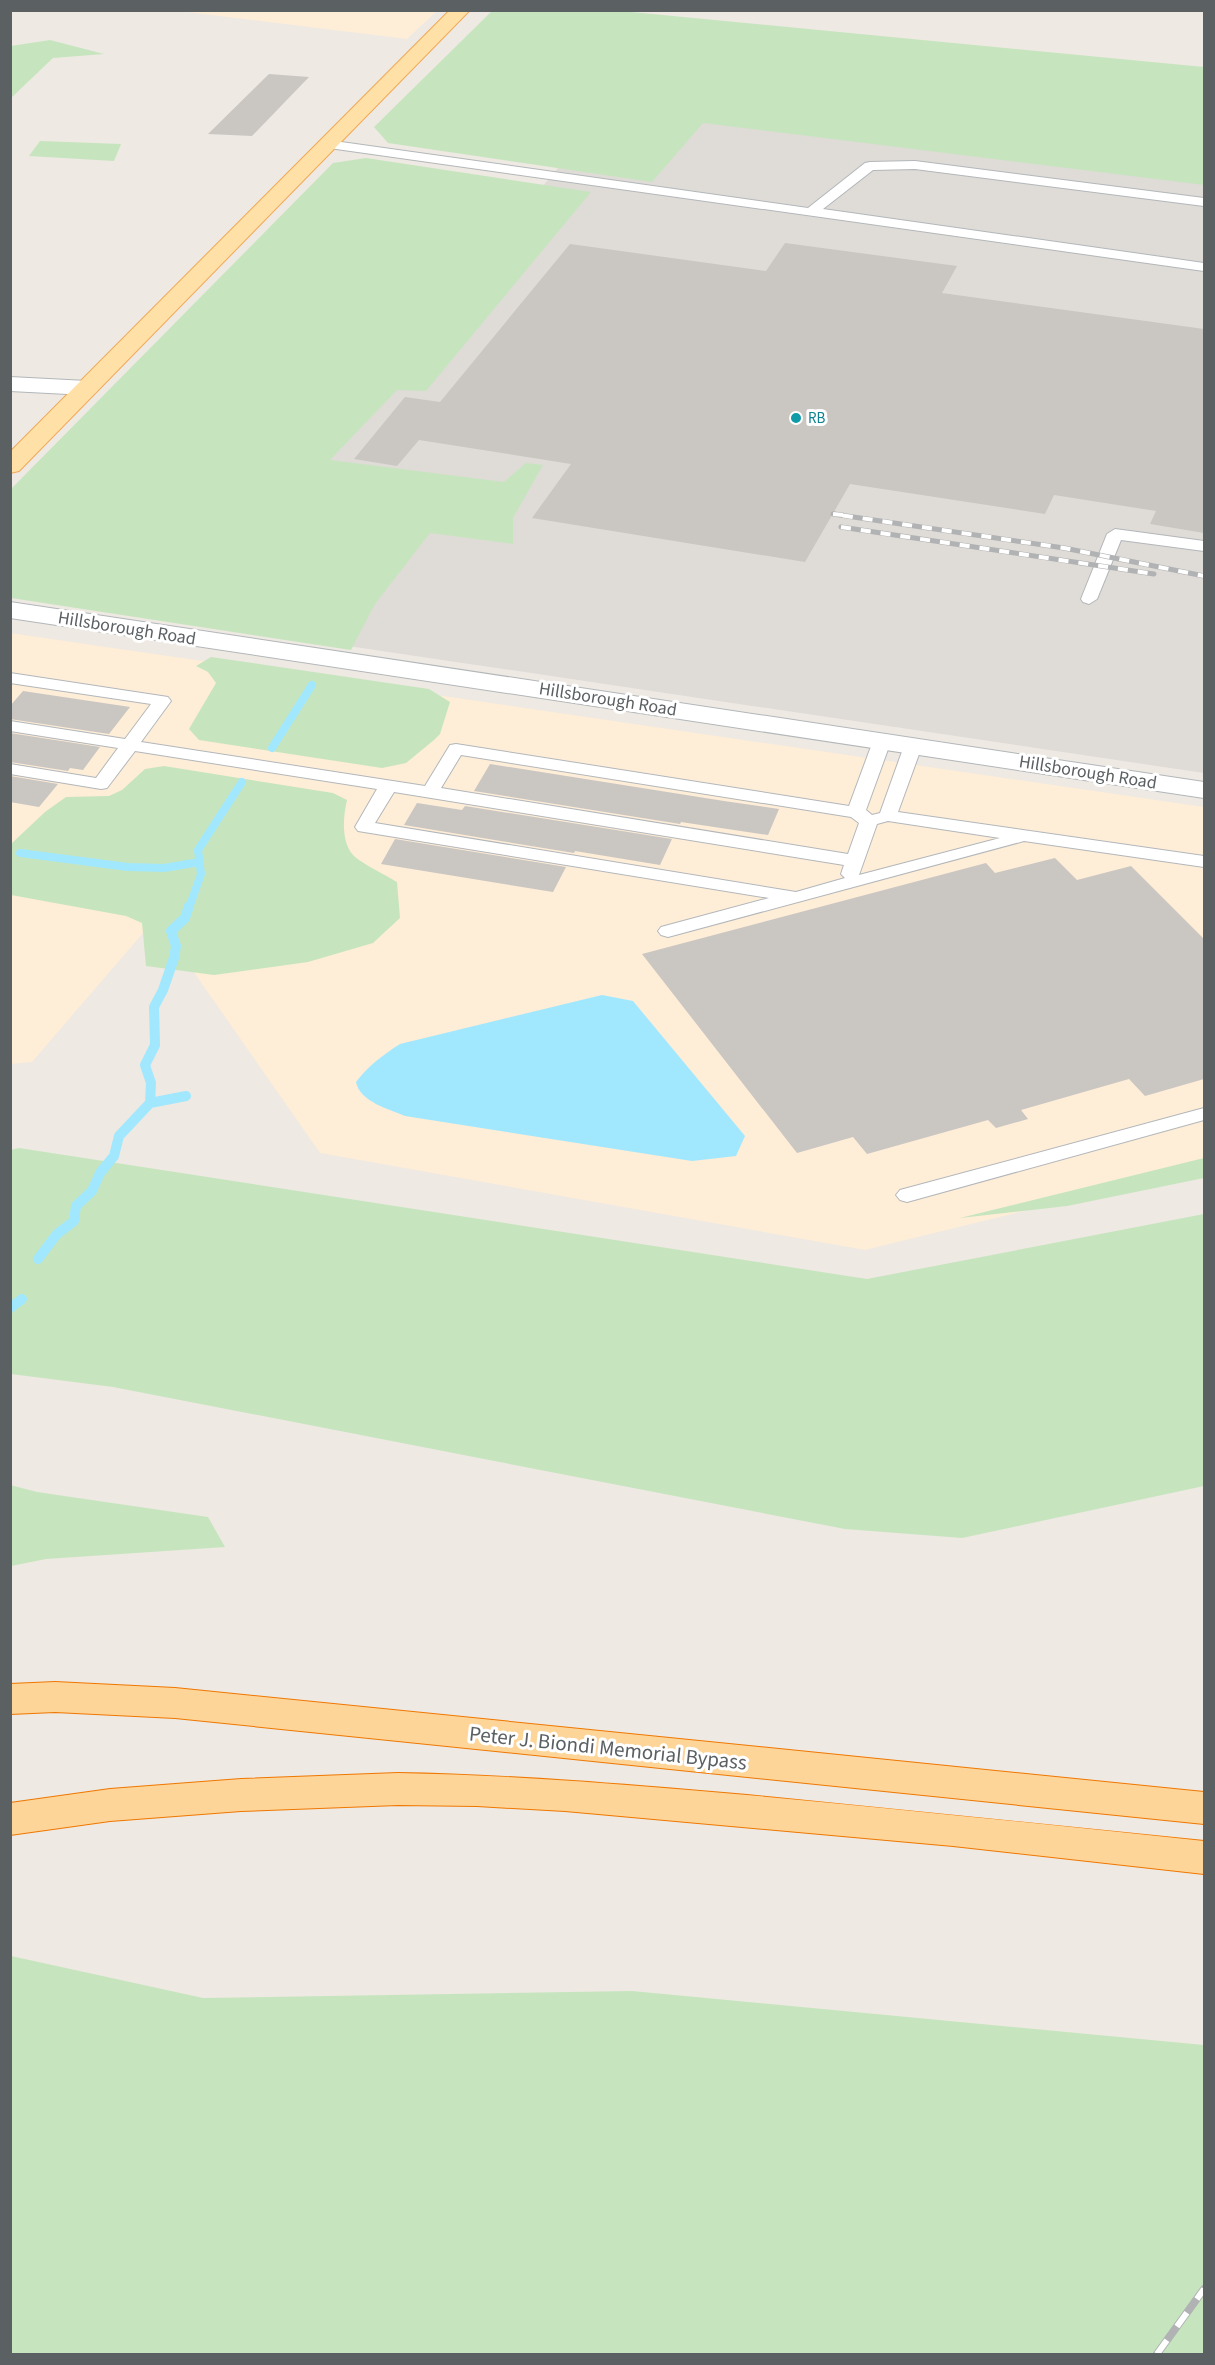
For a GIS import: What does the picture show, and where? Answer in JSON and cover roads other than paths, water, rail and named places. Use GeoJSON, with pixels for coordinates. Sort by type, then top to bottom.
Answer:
{"type":"FeatureCollection","features":[{"type":"Feature","properties":{"kind":"highway","name":"Peter J. Biondi Memorial Bypass"},"geometry":{"type":"LineString","coordinates":[[10,1699],[55,1697],[176,1703],[1204,1808]]}},
{"type":"Feature","properties":{"kind":"highway"},"geometry":{"type":"LineString","coordinates":[[10,1819],[110,1805],[241,1795],[398,1789],[477,1790],[565,1795],[953,1830],[1204,1858]]}},
{"type":"Feature","properties":{"kind":"main road"},"geometry":{"type":"LineString","coordinates":[[10,466],[461,10]]}},
{"type":"Feature","properties":{"kind":"street"},"geometry":{"type":"LineString","coordinates":[[10,384],[87,388]]}},
{"type":"Feature","properties":{"kind":"street","name":"Hillsborough Road"},"geometry":{"type":"LineString","coordinates":[[10,610],[1204,790]]}},
{"type":"Feature","properties":{"kind":"lane"},"geometry":{"type":"LineString","coordinates":[[327,144],[1204,267]]}},
{"type":"Feature","properties":{"kind":"lane"},"geometry":{"type":"LineString","coordinates":[[812,212],[870,166],[915,165],[1204,202]]}},
{"type":"Feature","properties":{"kind":"lane"},"geometry":{"type":"LineString","coordinates":[[1089,599],[1115,534],[1204,546]]}},
{"type":"Feature","properties":{"kind":"lane"},"geometry":{"type":"LineString","coordinates":[[10,678],[162,701],[101,784],[10,769]]}},
{"type":"Feature","properties":{"kind":"lane"},"geometry":{"type":"LineString","coordinates":[[10,726],[855,861]]}},
{"type":"Feature","properties":{"kind":"lane"},"geometry":{"type":"LineString","coordinates":[[847,883],[871,816],[882,741]]}},
{"type":"Feature","properties":{"kind":"lane"},"geometry":{"type":"LineString","coordinates":[[871,816],[913,746]]}},
{"type":"Feature","properties":{"kind":"lane"},"geometry":{"type":"LineString","coordinates":[[429,792],[456,749],[871,816],[1204,862]]}},
{"type":"Feature","properties":{"kind":"lane"},"geometry":{"type":"LineString","coordinates":[[388,786],[364,827],[795,897]]}},
{"type":"Feature","properties":{"kind":"lane"},"geometry":{"type":"LineString","coordinates":[[668,931],[1026,836]]}},
{"type":"Feature","properties":{"kind":"lane"},"geometry":{"type":"LineString","coordinates":[[907,1195],[1204,1114]]}},
{"type":"Feature","properties":{"kind":"water"},"geometry":{"type":"Polygon","coordinates":[[[602,995],[633,1001],[745,1136],[736,1156],[692,1161],[405,1116],[369,1100],[363,1095],[356,1082],[366,1070],[400,1044],[602,995]]]}},
{"type":"Feature","properties":{"kind":"waterway"},"geometry":{"type":"LineString","coordinates":[[272,748],[312,685]]}},
{"type":"Feature","properties":{"kind":"waterway"},"geometry":{"type":"LineString","coordinates":[[189,908],[201,874],[198,850],[242,782]]}},
{"type":"Feature","properties":{"kind":"waterway"},"geometry":{"type":"LineString","coordinates":[[20,853],[128,867],[164,868],[199,862]]}},
{"type":"Feature","properties":{"kind":"waterway"},"geometry":{"type":"LineString","coordinates":[[150,1103],[151,1083],[145,1065],[155,1045],[154,1007],[163,990],[174,958],[176,946],[171,931],[185,918],[189,906]]}},
{"type":"Feature","properties":{"kind":"waterway"},"geometry":{"type":"LineString","coordinates":[[150,1103],[186,1096]]}},
{"type":"Feature","properties":{"kind":"waterway"},"geometry":{"type":"LineString","coordinates":[[38,1259],[57,1234],[74,1221],[76,1206],[92,1191],[100,1173],[114,1156],[119,1136],[150,1103]]}},
{"type":"Feature","properties":{"kind":"waterway"},"geometry":{"type":"LineString","coordinates":[[10,1308],[22,1299]]}},
{"type":"Feature","properties":{"kind":"railway"},"geometry":{"type":"LineString","coordinates":[[843,515],[833,514],[1064,548],[1204,576]]}},
{"type":"Feature","properties":{"kind":"railway"},"geometry":{"type":"LineString","coordinates":[[841,527],[1154,574]]}},
{"type":"Feature","properties":{"kind":"railway"},"geometry":{"type":"LineString","coordinates":[[1157,2354],[1204,2289]]}},
{"type":"Feature","properties":{"kind":"place","name":"RB"},"geometry":{"type":"Point","coordinates":[796,418]}}]}
